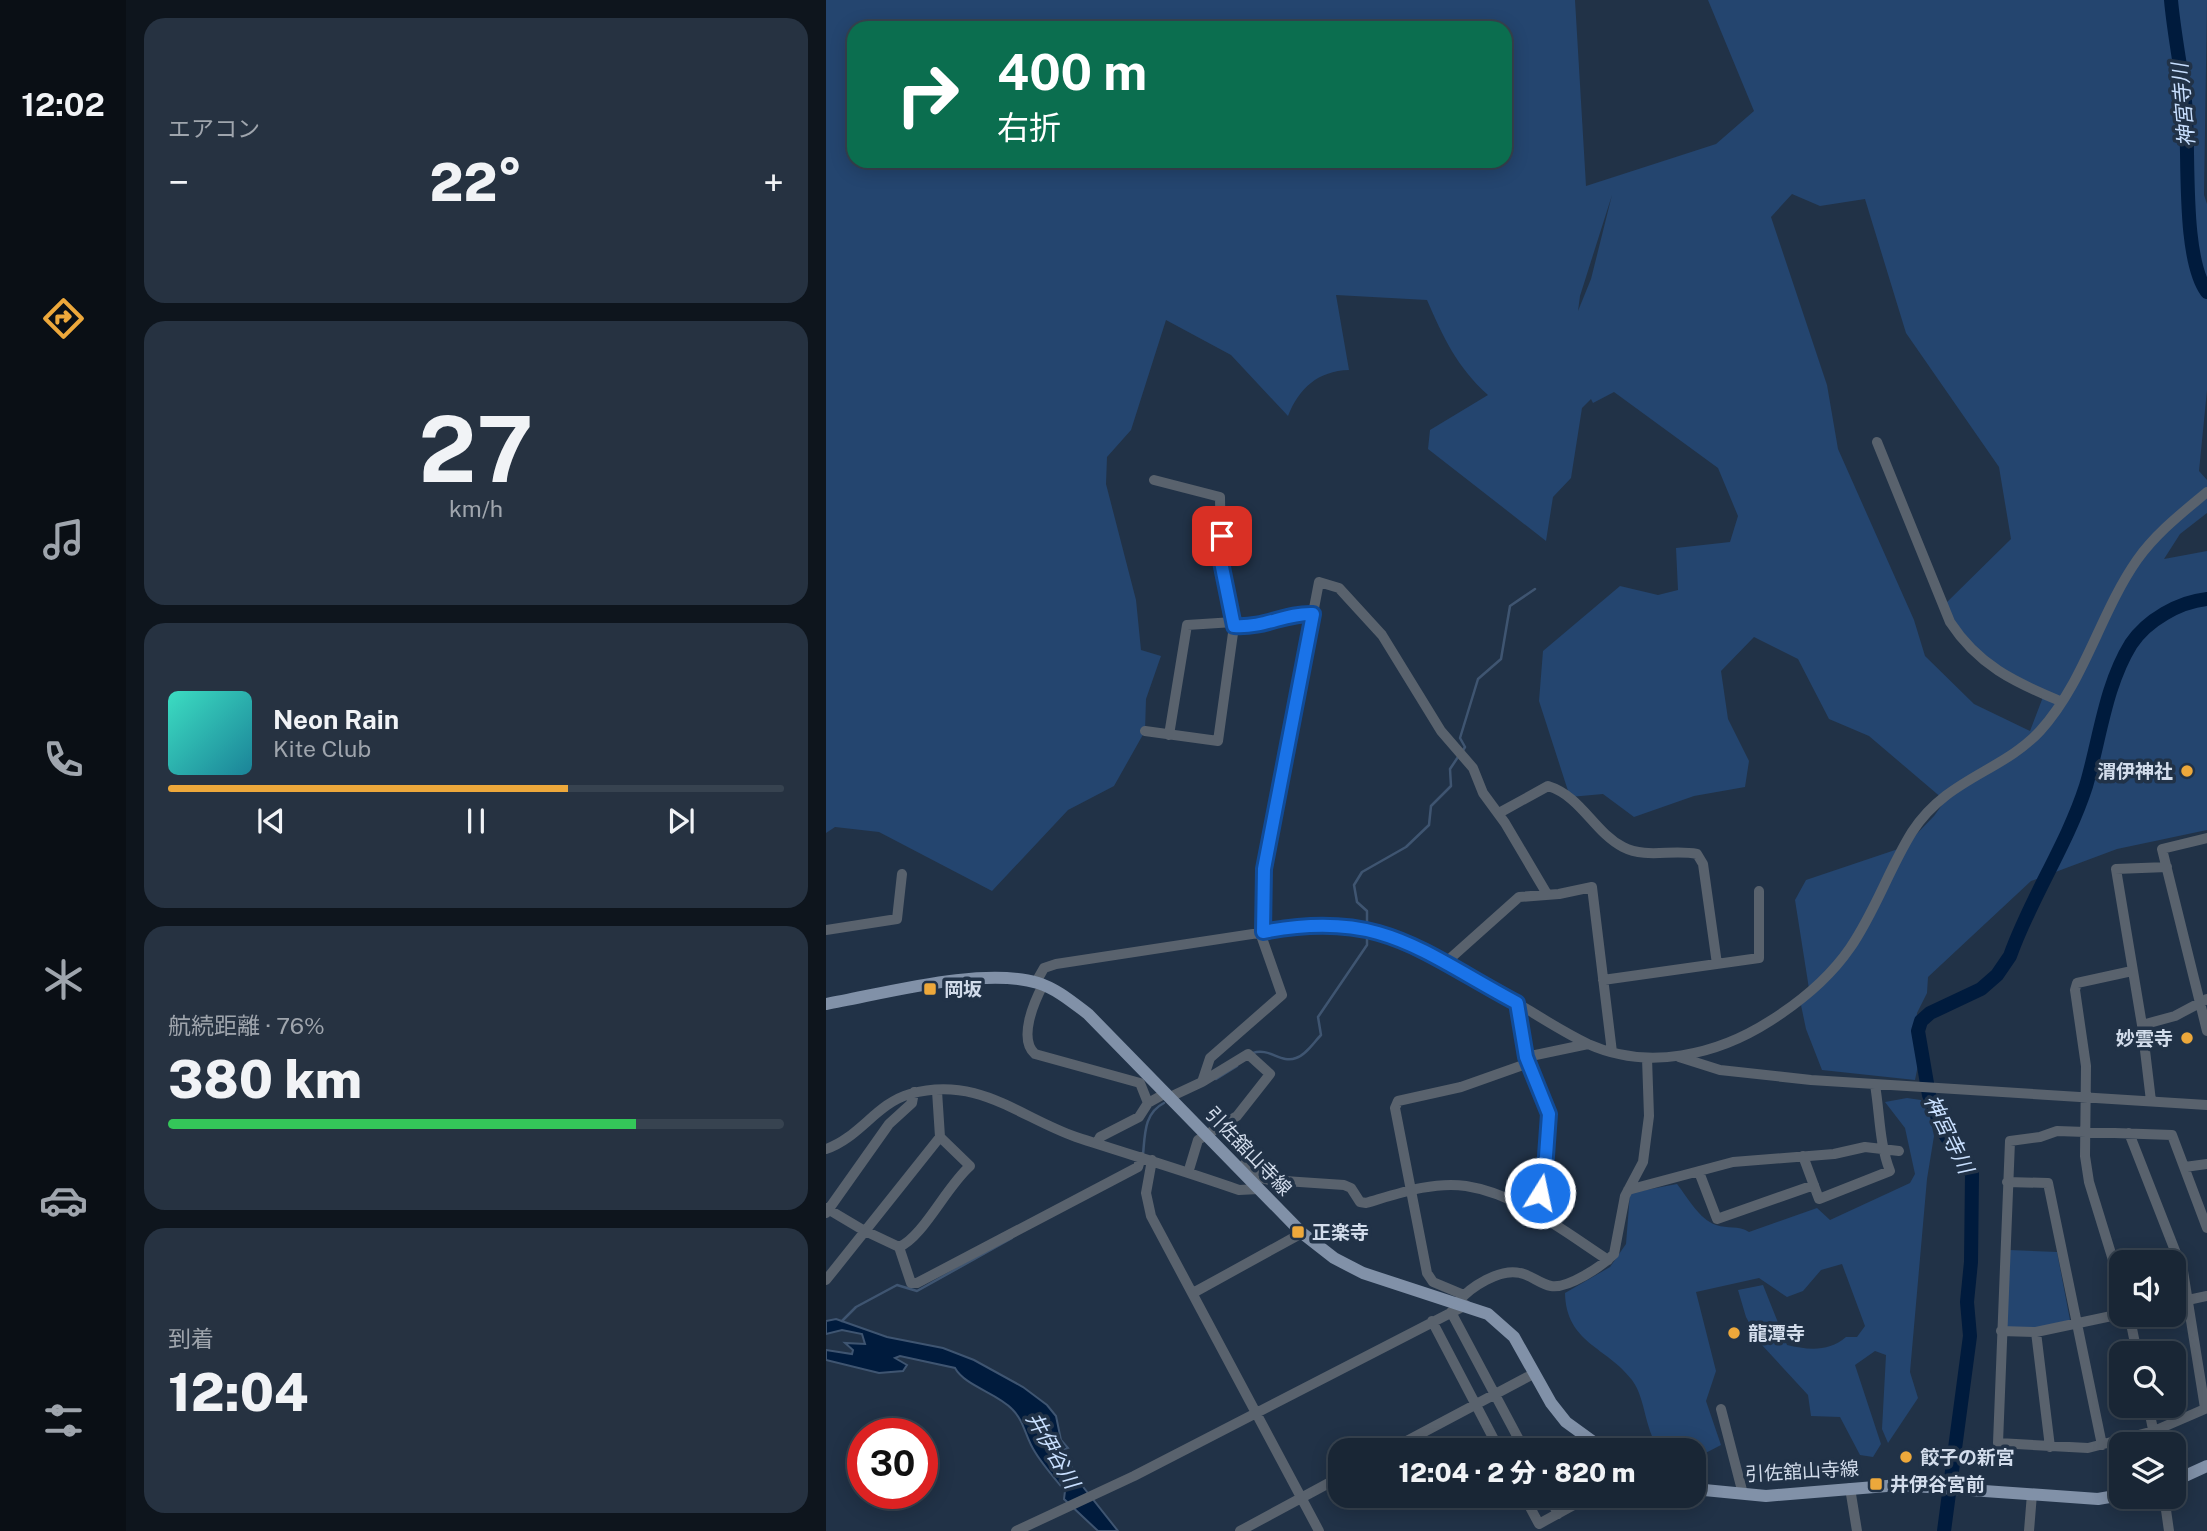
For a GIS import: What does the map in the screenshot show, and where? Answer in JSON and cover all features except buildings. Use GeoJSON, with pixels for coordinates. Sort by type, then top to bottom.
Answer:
{"type":"FeatureCollection","features":[{"type":"Feature","properties":{"kind":"main road","name":"引佐舘山寺線"},"geometry":{"type":"LineString","coordinates":[[826,1004],[967,980],[1007,977],[1040,984],[1088,1014],[1302,1233],[1326,1253],[1363,1273],[1488,1314],[1514,1337],[1551,1403],[1566,1422],[1588,1438]]}},
{"type":"Feature","properties":{"kind":"main road"},"geometry":{"type":"LineString","coordinates":[[2186,1476],[2207,1466]]}},
{"type":"Feature","properties":{"kind":"main road","name":"引佐舘山寺線"},"geometry":{"type":"LineString","coordinates":[[1706,1490],[1766,1496],[1850,1488],[1923,1487],[2098,1499],[2109,1497]]}},
{"type":"Feature","properties":{"kind":"street"},"geometry":{"type":"LineString","coordinates":[[1877,442],[1950,622],[1966,647],[2014,682],[2060,701]]}},
{"type":"Feature","properties":{"kind":"street"},"geometry":{"type":"LineString","coordinates":[[1145,731],[1218,741],[1234,624],[1221,562],[1220,496],[1154,480]]}},
{"type":"Feature","properties":{"kind":"street"},"geometry":{"type":"LineString","coordinates":[[1148,1103],[1140,1083],[1120,1075],[1044,1058],[1029,1049],[1029,1028],[1044,968],[1318,924],[1346,925],[1395,936],[1589,1044],[1612,1052],[1647,1058],[1713,1049],[1795,1006],[1850,947],[1913,831],[1927,813],[1956,786],[2017,751],[2040,731],[2060,701],[2137,561],[2159,533],[2207,492]]}},
{"type":"Feature","properties":{"kind":"street"},"geometry":{"type":"LineString","coordinates":[[1202,1082],[1210,1058],[1282,995],[1264,944],[1264,869],[1318,582],[1339,588],[1382,635],[1441,731],[1473,768],[1483,793],[1499,813],[1547,894]]}},
{"type":"Feature","properties":{"kind":"street"},"geometry":{"type":"LineString","coordinates":[[1169,735],[1187,625],[1234,624],[1256,627],[1298,614],[1313,614]]}},
{"type":"Feature","properties":{"kind":"street"},"geometry":{"type":"LineString","coordinates":[[1499,813],[1548,786],[1570,797],[1619,846],[1637,854],[1682,851],[1697,854],[1703,864],[1717,964]]}},
{"type":"Feature","properties":{"kind":"street"},"geometry":{"type":"LineString","coordinates":[[2207,838],[2162,849],[2202,1001],[2207,1031]]}},
{"type":"Feature","properties":{"kind":"street"},"geometry":{"type":"LineString","coordinates":[[2151,1101],[2142,1025],[2116,869],[2167,867]]}},
{"type":"Feature","properties":{"kind":"street"},"geometry":{"type":"LineString","coordinates":[[826,930],[897,919],[902,874]]}},
{"type":"Feature","properties":{"kind":"street"},"geometry":{"type":"LineString","coordinates":[[1444,964],[1519,897],[1592,887],[1612,1052]]}},
{"type":"Feature","properties":{"kind":"street"},"geometry":{"type":"LineString","coordinates":[[1603,981],[1759,958],[1759,891]]}},
{"type":"Feature","properties":{"kind":"street"},"geometry":{"type":"LineString","coordinates":[[2110,1250],[2089,1182],[2086,1066],[2075,990],[2077,983],[2132,971]]}},
{"type":"Feature","properties":{"kind":"street"},"geometry":{"type":"LineString","coordinates":[[2142,1025],[2175,1016],[2202,1001]]}},
{"type":"Feature","properties":{"kind":"street"},"geometry":{"type":"LineString","coordinates":[[1517,1003],[1527,1060],[1549,1114],[1545,1170],[1540,1193],[1531,1210]]}},
{"type":"Feature","properties":{"kind":"street"},"geometry":{"type":"LineString","coordinates":[[1518,1438],[1496,1394],[1460,1303],[1433,1282],[1427,1273],[1395,1108],[1398,1101],[1461,1087],[1527,1060],[1589,1044]]}},
{"type":"Feature","properties":{"kind":"street"},"geometry":{"type":"LineString","coordinates":[[1097,1143],[1100,1137],[1139,1117],[1148,1103],[1202,1082],[1248,1054],[1269,1074],[1237,1116],[1198,1140],[1188,1173]]}},
{"type":"Feature","properties":{"kind":"street"},"geometry":{"type":"LineString","coordinates":[[1676,1056],[1720,1070],[1875,1085],[2207,1105]]}},
{"type":"Feature","properties":{"kind":"street"},"geometry":{"type":"LineString","coordinates":[[1016,1531],[1124,1481],[1432,1321],[1501,1272],[1520,1273],[1550,1286],[1562,1286],[1608,1260],[1614,1254],[1619,1217],[1628,1190],[1643,1162],[1649,1116],[1647,1058]]}},
{"type":"Feature","properties":{"kind":"street"},"geometry":{"type":"LineString","coordinates":[[1803,1156],[1819,1199],[1890,1171],[1880,1147],[1882,1125],[1875,1085]]}},
{"type":"Feature","properties":{"kind":"street"},"geometry":{"type":"LineString","coordinates":[[899,1247],[910,1242],[937,1202],[970,1166],[940,1137],[937,1091]]}},
{"type":"Feature","properties":{"kind":"street"},"geometry":{"type":"LineString","coordinates":[[826,1149],[854,1135],[901,1097],[937,1091],[990,1096],[1073,1136],[1239,1190],[1259,1189]]}},
{"type":"Feature","properties":{"kind":"street"},"geometry":{"type":"LineString","coordinates":[[914,1093],[912,1103],[889,1124],[827,1210],[899,1247],[911,1283],[917,1283],[1138,1167],[1141,1157]]}},
{"type":"Feature","properties":{"kind":"street"},"geometry":{"type":"LineString","coordinates":[[2129,1133],[2183,1271],[2206,1408],[2154,1431],[2102,1445],[2050,1447],[1998,1443],[2010,1141],[2040,1137],[2056,1131],[2086,1130],[2172,1135],[2207,1228]]}},
{"type":"Feature","properties":{"kind":"street"},"geometry":{"type":"LineString","coordinates":[[826,1280],[863,1230],[940,1137]]}},
{"type":"Feature","properties":{"kind":"street"},"geometry":{"type":"LineString","coordinates":[[1628,1190],[1733,1162],[1880,1147],[1899,1151]]}},
{"type":"Feature","properties":{"kind":"street"},"geometry":{"type":"LineString","coordinates":[[1152,1160],[1147,1180],[1147,1203],[1320,1531]]}},
{"type":"Feature","properties":{"kind":"street"},"geometry":{"type":"LineString","coordinates":[[1239,1169],[1246,1163],[1261,1178],[1269,1180],[1344,1185],[1351,1188],[1360,1202],[1366,1203],[1410,1190],[1464,1186],[1531,1210],[1608,1260]]}},
{"type":"Feature","properties":{"kind":"street"},"geometry":{"type":"LineString","coordinates":[[2185,1167],[2207,1164]]}},
{"type":"Feature","properties":{"kind":"street"},"geometry":{"type":"LineString","coordinates":[[1699,1172],[1717,1219],[1814,1185]]}},
{"type":"Feature","properties":{"kind":"street"},"geometry":{"type":"LineString","coordinates":[[2007,1182],[2048,1183],[2102,1445]]}},
{"type":"Feature","properties":{"kind":"street"},"geometry":{"type":"LineString","coordinates":[[1193,1293],[1302,1233]]}},
{"type":"Feature","properties":{"kind":"street"},"geometry":{"type":"LineString","coordinates":[[2188,1300],[2207,1296]]}},
{"type":"Feature","properties":{"kind":"street"},"geometry":{"type":"LineString","coordinates":[[2001,1331],[2036,1332],[2109,1317]]}},
{"type":"Feature","properties":{"kind":"street"},"geometry":{"type":"LineString","coordinates":[[1432,1321],[1493,1438]]}},
{"type":"Feature","properties":{"kind":"street"},"geometry":{"type":"LineString","coordinates":[[2036,1332],[2050,1447]]}},
{"type":"Feature","properties":{"kind":"street"},"geometry":{"type":"LineString","coordinates":[[1412,1438],[1535,1373]]}},
{"type":"Feature","properties":{"kind":"street"},"geometry":{"type":"LineString","coordinates":[[1721,1409],[1743,1494]]}},
{"type":"Feature","properties":{"kind":"street"},"geometry":{"type":"LineString","coordinates":[[2151,1418],[2154,1431]]}},
{"type":"Feature","properties":{"kind":"street"},"geometry":{"type":"LineString","coordinates":[[1240,1531],[1328,1483]]}},
{"type":"Feature","properties":{"kind":"street"},"geometry":{"type":"LineString","coordinates":[[1850,1488],[1857,1531]]}},
{"type":"Feature","properties":{"kind":"street"},"geometry":{"type":"LineString","coordinates":[[2029,1531],[2032,1494]]}},
{"type":"Feature","properties":{"kind":"street"},"geometry":{"type":"LineString","coordinates":[[1530,1508],[1539,1524],[1569,1508]]}},
{"type":"Feature","properties":{"kind":"street"},"geometry":{"type":"LineString","coordinates":[[1555,1508],[1558,1514]]}},
{"type":"Feature","properties":{"kind":"street"},"geometry":{"type":"LineString","coordinates":[[2166,1509],[2169,1531]]}},
{"type":"Feature","properties":{"kind":"shaded area"},"geometry":{"type":"Polygon","coordinates":[[[826,0],[1575,0],[1586,186],[1716,144],[1754,111],[1708,0],[2207,0],[2204,195],[2207,204],[2207,390],[2199,471],[2207,480],[2207,513],[2180,534],[2164,559],[2207,551],[2207,830],[2117,849],[2031,881],[1928,977],[1927,993],[1917,1013],[1915,1038],[1920,1055],[1915,1080],[1822,1070],[1806,1029],[1801,1005],[1810,995],[1795,900],[1806,880],[1904,847],[1934,816],[1949,795],[1943,799],[1869,736],[1829,719],[1798,659],[1754,637],[1721,671],[1728,719],[1749,761],[1745,787],[1694,796],[1634,817],[1603,794],[1570,797],[1539,701],[1543,651],[1620,586],[1658,595],[1678,590],[1676,548],[1730,542],[1738,516],[1718,468],[1614,392],[1593,403],[1591,399],[1582,408],[1571,478],[1553,497],[1546,541],[1428,449],[1430,430],[1488,395],[1468,374],[1452,351],[1427,300],[1336,295],[1349,370],[1328,374],[1311,383],[1298,397],[1288,416],[1231,355],[1166,320],[1131,430],[1107,457],[1106,484],[1136,600],[1141,650],[1161,656],[1146,699],[1145,731],[1114,786],[1068,810],[992,891],[879,832],[835,827],[826,833],[826,0]],[[1792,194],[1771,217],[1827,385],[1838,449],[1914,620],[1925,656],[1974,704],[2030,731],[2043,697],[1966,647],[1943,606],[2011,539],[1999,467],[1906,333],[1865,199],[1820,206],[1792,194]],[[1612,195],[1580,296],[1578,311],[1591,279],[1612,195]]]}},
{"type":"Feature","properties":{"kind":"shaded area"},"geometry":{"type":"Polygon","coordinates":[[[1907,1098],[1921,1100],[1930,1118],[1934,1136],[1927,1179],[1910,1372],[1918,1398],[1888,1443],[1882,1429],[1886,1355],[1875,1351],[1855,1365],[1881,1444],[1873,1457],[1860,1455],[1840,1417],[1811,1416],[1808,1395],[1761,1344],[1746,1317],[1738,1290],[1763,1285],[1787,1345],[1810,1349],[1833,1345],[1846,1337],[1857,1337],[1865,1326],[1842,1264],[1821,1270],[1803,1291],[1787,1297],[1759,1278],[1696,1292],[1716,1371],[1706,1401],[1721,1445],[1706,1453],[1706,1438],[1653,1438],[1637,1388],[1622,1369],[1580,1334],[1567,1310],[1565,1293],[1610,1267],[1626,1244],[1630,1193],[1677,1184],[1694,1208],[1710,1222],[1749,1232],[1817,1208],[1830,1220],[1910,1183],[1915,1174],[1905,1128],[1885,1102],[1907,1098]]]}},
{"type":"Feature","properties":{"kind":"shaded area"},"geometry":{"type":"Polygon","coordinates":[[[2009,1250],[2057,1252],[2070,1320],[2035,1328],[2006,1327],[2009,1250]]]}},
{"type":"Feature","properties":{"kind":"water","name":"井伊谷川"},"geometry":{"type":"Polygon","coordinates":[[[836,1319],[887,1337],[943,1348],[974,1360],[1023,1387],[1047,1405],[1056,1416],[1061,1440],[1068,1448],[1061,1450],[1053,1442],[1051,1446],[1066,1457],[1084,1488],[1118,1531],[1098,1531],[1064,1499],[1065,1491],[1035,1452],[1016,1414],[1006,1403],[966,1380],[955,1368],[900,1356],[895,1358],[907,1365],[903,1371],[879,1373],[826,1360],[826,1350],[852,1354],[853,1350],[845,1343],[865,1344],[862,1334],[842,1330],[826,1334],[826,1321],[836,1319]]]}},
{"type":"Feature","properties":{"kind":"waterway","name":"神宮寺川"},"geometry":{"type":"LineString","coordinates":[[2171,0],[2185,101],[2188,201],[2193,254],[2207,292]]}},
{"type":"Feature","properties":{"kind":"waterway"},"geometry":{"type":"LineString","coordinates":[[1462,752],[1465,747],[1460,738],[1478,679],[1501,659],[1510,606],[1535,589]]}},
{"type":"Feature","properties":{"kind":"waterway","name":"神宮寺川"},"geometry":{"type":"LineString","coordinates":[[1944,1531],[1970,1336],[1967,1302],[1971,1262],[1972,1174],[1944,1133],[1929,1095],[1918,1031],[1921,1021],[1930,1013],[1981,989],[1997,975],[2010,956],[2078,808],[2109,695],[2131,644],[2146,627],[2164,614],[2186,604],[2207,599]]}},
{"type":"Feature","properties":{"kind":"waterway"},"geometry":{"type":"LineString","coordinates":[[1367,924],[1367,911],[1357,902],[1354,885],[1362,872],[1406,847],[1429,825],[1431,806],[1451,786],[1450,769],[1458,757]]}},
{"type":"Feature","properties":{"kind":"waterway"},"geometry":{"type":"LineString","coordinates":[[1253,1053],[1264,1052],[1291,1059],[1310,1048],[1321,1035],[1318,1017],[1367,945],[1367,931]]}},
{"type":"Feature","properties":{"kind":"waterway"},"geometry":{"type":"LineString","coordinates":[[1216,1079],[1237,1066]]}},
{"type":"Feature","properties":{"kind":"waterway"},"geometry":{"type":"LineString","coordinates":[[1143,1155],[1149,1118],[1157,1107],[1164,1103]]}},
{"type":"Feature","properties":{"kind":"waterway"},"geometry":{"type":"LineString","coordinates":[[842,1321],[856,1307],[897,1285],[917,1291],[1012,1238]]}},
{"type":"Feature","properties":{"kind":"place","name":"渭伊神社"},"geometry":{"type":"Point","coordinates":[2187,771]}},
{"type":"Feature","properties":{"kind":"place","name":"岡坂"},"geometry":{"type":"Point","coordinates":[930,989]}},
{"type":"Feature","properties":{"kind":"place","name":"妙雲寺"},"geometry":{"type":"Point","coordinates":[2187,1038]}},
{"type":"Feature","properties":{"kind":"place","name":"正楽寺"},"geometry":{"type":"Point","coordinates":[1298,1232]}},
{"type":"Feature","properties":{"kind":"place","name":"龍潭寺"},"geometry":{"type":"Point","coordinates":[1734,1333]}},
{"type":"Feature","properties":{"kind":"place","name":"餃子の新宮"},"geometry":{"type":"Point","coordinates":[1906,1457]}},
{"type":"Feature","properties":{"kind":"place","name":"井伊谷宮前"},"geometry":{"type":"Point","coordinates":[1876,1484]}},
{"type":"Feature","properties":{"kind":"route"},"geometry":{"type":"LineString","coordinates":[[1222,536],[1221,562],[1230,594],[1234,626],[1256,627],[1298,614],[1313,614],[1264,869],[1263,932],[1318,924],[1370,929],[1417,946],[1444,964],[1517,1003],[1526,1057],[1549,1114],[1545,1170],[1540,1193]]}}]}
